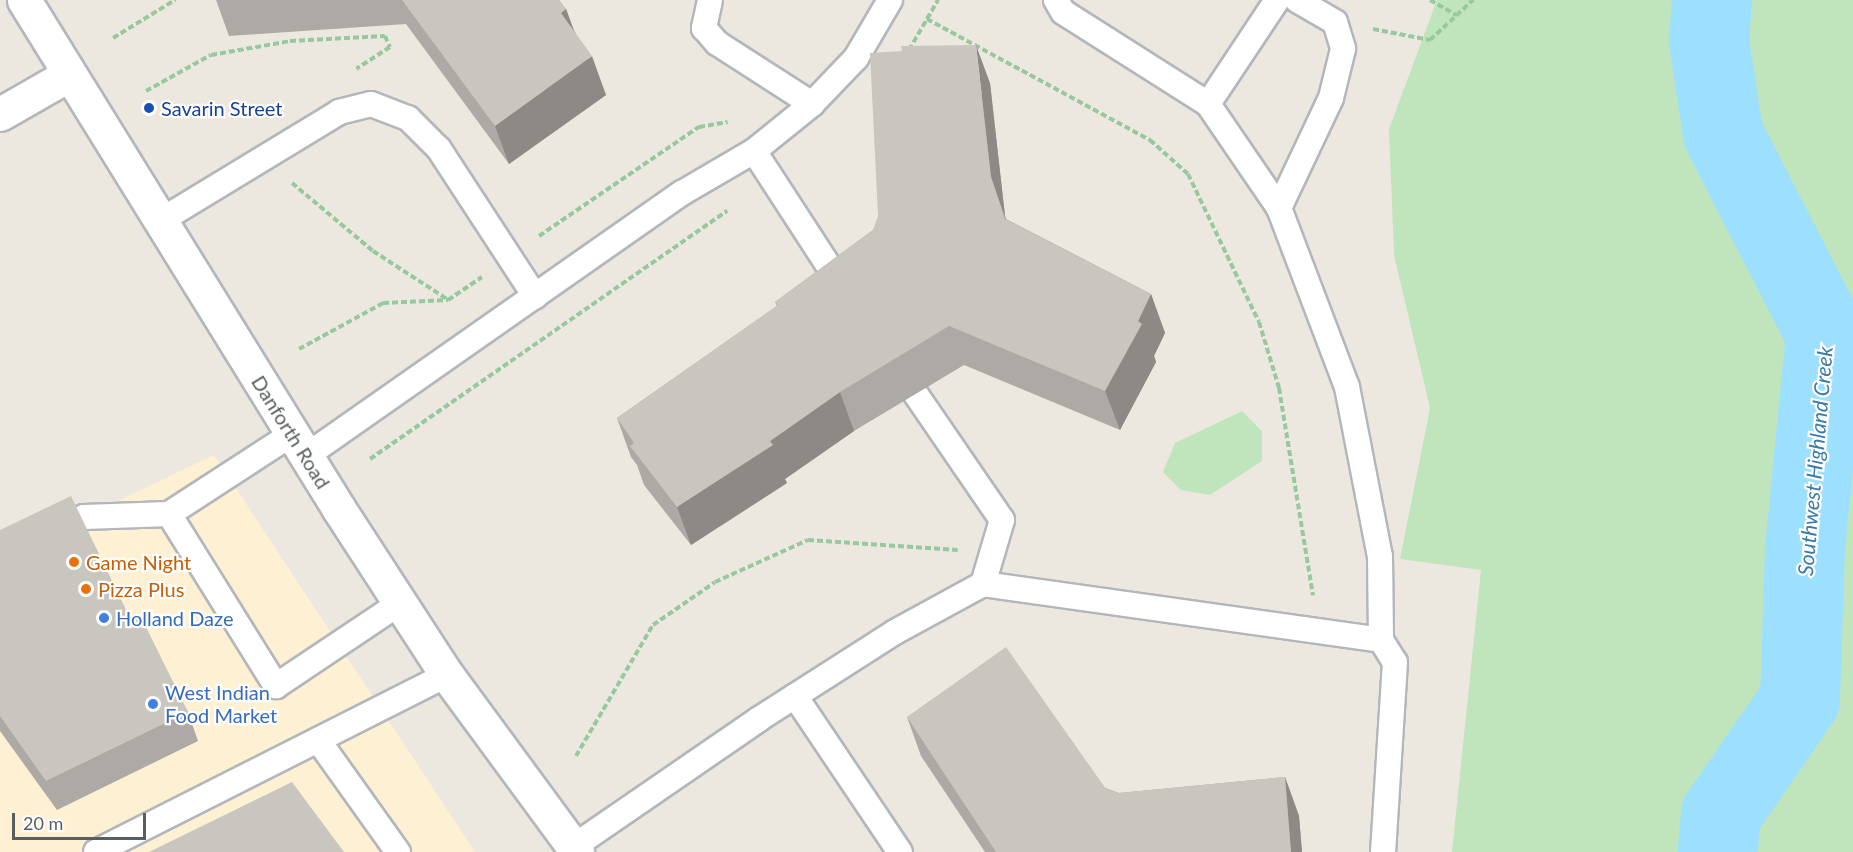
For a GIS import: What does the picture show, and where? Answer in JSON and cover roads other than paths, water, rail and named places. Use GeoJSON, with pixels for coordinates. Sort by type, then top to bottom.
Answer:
{"type":"FeatureCollection","features":[{"type":"Feature","properties":{"kind":"main road","name":"Danforth Road"},"geometry":{"type":"LineString","coordinates":[[24,0],[68,75],[400,603],[447,675],[575,850]]}},
{"type":"Feature","properties":{"kind":"main road"},"geometry":{"type":"LineString","coordinates":[[0,114],[68,75]]}},
{"type":"Feature","properties":{"kind":"lane"},"geometry":{"type":"LineString","coordinates":[[710,0],[704,28],[717,43],[812,104]]}},
{"type":"Feature","properties":{"kind":"lane"},"geometry":{"type":"LineString","coordinates":[[0,559],[84,517],[169,514],[299,445],[535,296],[682,193],[754,151],[812,104],[856,58],[890,0]]}},
{"type":"Feature","properties":{"kind":"lane"},"geometry":{"type":"LineString","coordinates":[[1056,0],[1063,12],[1208,104],[1279,208],[1347,387],[1380,556],[1381,640],[1395,662],[1383,852]]}},
{"type":"Feature","properties":{"kind":"lane"},"geometry":{"type":"LineString","coordinates":[[1208,104],[1277,0]]}},
{"type":"Feature","properties":{"kind":"lane"},"geometry":{"type":"LineString","coordinates":[[1279,208],[1330,98],[1343,49],[1335,22],[1297,0]]}},
{"type":"Feature","properties":{"kind":"lane"},"geometry":{"type":"LineString","coordinates":[[160,221],[339,112],[371,104],[408,118],[439,149],[535,296]]}},
{"type":"Feature","properties":{"kind":"lane"},"geometry":{"type":"LineString","coordinates":[[754,151],[850,298]]}},
{"type":"Feature","properties":{"kind":"lane"},"geometry":{"type":"LineString","coordinates":[[915,393],[1002,520],[983,584]]}},
{"type":"Feature","properties":{"kind":"lane"},"geometry":{"type":"LineString","coordinates":[[169,514],[276,686],[400,603]]}},
{"type":"Feature","properties":{"kind":"lane"},"geometry":{"type":"LineString","coordinates":[[575,850],[795,696],[983,584],[1381,640]]}},
{"type":"Feature","properties":{"kind":"lane"},"geometry":{"type":"LineString","coordinates":[[96,852],[447,675]]}},
{"type":"Feature","properties":{"kind":"lane"},"geometry":{"type":"LineString","coordinates":[[795,696],[900,852]]}},
{"type":"Feature","properties":{"kind":"lane"},"geometry":{"type":"LineString","coordinates":[[318,740],[398,852]]}},
{"type":"Feature","properties":{"kind":"waterway","name":"Southwest Highland Creek"},"geometry":{"type":"LineString","coordinates":[[1712,0],[1709,41],[1723,134],[1826,334],[1805,548],[1800,700],[1721,814],[1718,852]]}},
{"type":"Feature","properties":{"kind":"place","name":"Savarin Street"},"geometry":{"type":"Point","coordinates":[149,108]}},
{"type":"Feature","properties":{"kind":"place","name":"Game Night"},"geometry":{"type":"Point","coordinates":[74,562]}},
{"type":"Feature","properties":{"kind":"place","name":"Pizza Plus"},"geometry":{"type":"Point","coordinates":[86,589]}},
{"type":"Feature","properties":{"kind":"place","name":"Holland Daze"},"geometry":{"type":"Point","coordinates":[104,618]}},
{"type":"Feature","properties":{"kind":"place","name":"West Indian Food Market"},"geometry":{"type":"Point","coordinates":[153,704]}}]}
